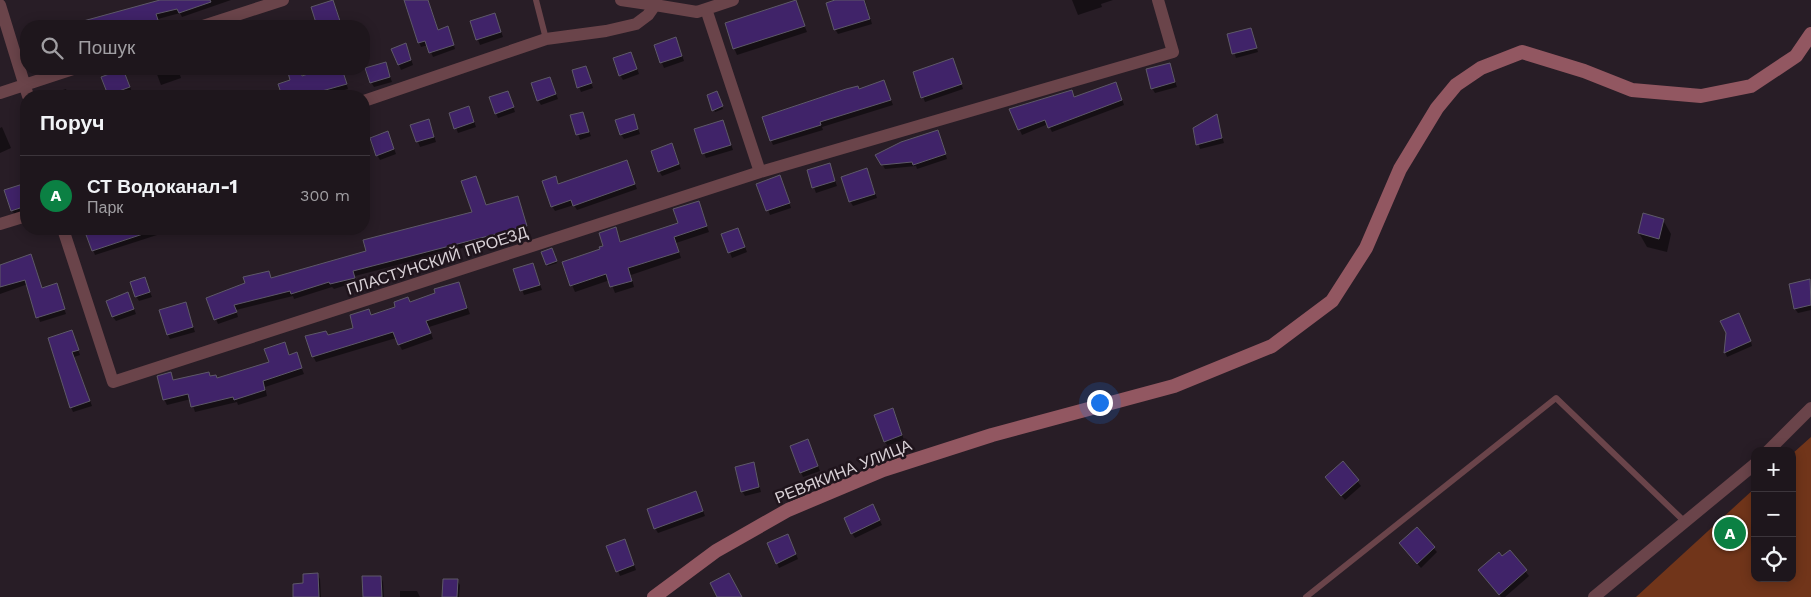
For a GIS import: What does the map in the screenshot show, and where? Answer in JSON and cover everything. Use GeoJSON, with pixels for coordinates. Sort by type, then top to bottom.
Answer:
{"type":"FeatureCollection","features":[{"type":"Feature","properties":{"kind":"main road","name":"РЕВЯКИНА УЛИЦА"},"geometry":{"type":"LineString","coordinates":[[654,597],[716,551],[788,510],[883,470],[992,435],[1065,417],[1174,386],[1272,346],[1332,301],[1366,248],[1400,169],[1437,108],[1456,85],[1481,68],[1522,52],[1584,70],[1632,90],[1701,96],[1751,86],[1796,56],[1811,34]]}},
{"type":"Feature","properties":{"kind":"street"},"geometry":{"type":"LineString","coordinates":[[221,20],[283,0]]}},
{"type":"Feature","properties":{"kind":"street"},"geometry":{"type":"LineString","coordinates":[[621,0],[697,12],[733,0]]}},
{"type":"Feature","properties":{"kind":"street"},"geometry":{"type":"LineString","coordinates":[[706,9],[760,172],[1173,52],[1158,0]]}},
{"type":"Feature","properties":{"kind":"street"},"geometry":{"type":"LineString","coordinates":[[0,5],[20,70]]}},
{"type":"Feature","properties":{"kind":"street"},"geometry":{"type":"LineString","coordinates":[[370,99],[546,39],[606,31],[636,24],[648,15],[654,5]]}},
{"type":"Feature","properties":{"kind":"street"},"geometry":{"type":"LineString","coordinates":[[21,75],[26,90],[60,75]]}},
{"type":"Feature","properties":{"kind":"street"},"geometry":{"type":"LineString","coordinates":[[0,93],[20,91]]}},
{"type":"Feature","properties":{"kind":"street","name":"ПЛАСТУНСКИЙ ПРОЕЗД"},"geometry":{"type":"LineString","coordinates":[[65,235],[113,382],[760,172]]}},
{"type":"Feature","properties":{"kind":"street"},"geometry":{"type":"LineString","coordinates":[[0,224],[20,218]]}},
{"type":"Feature","properties":{"kind":"street"},"geometry":{"type":"LineString","coordinates":[[1772,447],[1811,408]]}},
{"type":"Feature","properties":{"kind":"street"},"geometry":{"type":"LineString","coordinates":[[1594,597],[1751,467]]}},
{"type":"Feature","properties":{"kind":"lane"},"geometry":{"type":"LineString","coordinates":[[536,0],[546,39]]}},
{"type":"Feature","properties":{"kind":"lane"},"geometry":{"type":"LineString","coordinates":[[1306,597],[1556,398],[1685,522]]}},
{"type":"Feature","properties":{"kind":"shaded area"},"geometry":{"type":"Polygon","coordinates":[[[1811,437],[1811,597],[1636,597],[1751,492],[1751,582],[1796,582],[1796,450],[1811,437]]]}},
{"type":"Feature","properties":{"kind":"building"},"geometry":{"type":"Polygon","coordinates":[[[160,0],[210,0],[211,2],[179,13],[177,9],[156,14],[158,20],[87,20],[160,0]]]}},
{"type":"Feature","properties":{"kind":"building"},"geometry":{"type":"Polygon","coordinates":[[[333,0],[340,20],[315,20],[311,7],[333,0]]]}},
{"type":"Feature","properties":{"kind":"building"},"geometry":{"type":"Polygon","coordinates":[[[404,0],[428,0],[438,30],[448,26],[454,45],[429,53],[425,41],[418,43],[404,0]]]}},
{"type":"Feature","properties":{"kind":"building"},"geometry":{"type":"Polygon","coordinates":[[[796,0],[805,26],[733,49],[725,23],[796,0]]]}},
{"type":"Feature","properties":{"kind":"building"},"geometry":{"type":"Polygon","coordinates":[[[835,0],[864,0],[870,19],[834,30],[826,3],[835,0]]]}},
{"type":"Feature","properties":{"kind":"building"},"geometry":{"type":"Polygon","coordinates":[[[495,13],[501,32],[476,40],[470,21],[495,13]]]}},
{"type":"Feature","properties":{"kind":"building"},"geometry":{"type":"Polygon","coordinates":[[[1251,28],[1257,48],[1232,54],[1227,34],[1251,28]]]}},
{"type":"Feature","properties":{"kind":"building"},"geometry":{"type":"Polygon","coordinates":[[[676,37],[682,56],[660,63],[654,45],[676,37]]]}},
{"type":"Feature","properties":{"kind":"building"},"geometry":{"type":"Polygon","coordinates":[[[406,43],[411,60],[398,65],[391,49],[406,43]]]}},
{"type":"Feature","properties":{"kind":"building"},"geometry":{"type":"Polygon","coordinates":[[[631,52],[637,69],[619,76],[613,58],[631,52]]]}},
{"type":"Feature","properties":{"kind":"building"},"geometry":{"type":"Polygon","coordinates":[[[953,58],[962,84],[921,98],[913,72],[953,58]]]}},
{"type":"Feature","properties":{"kind":"building"},"geometry":{"type":"Polygon","coordinates":[[[386,62],[390,77],[370,83],[367,75],[370,75],[370,67],[386,62]]]}},
{"type":"Feature","properties":{"kind":"building"},"geometry":{"type":"Polygon","coordinates":[[[1170,63],[1175,82],[1151,89],[1146,69],[1170,63]]]}},
{"type":"Feature","properties":{"kind":"building"},"geometry":{"type":"Polygon","coordinates":[[[586,66],[592,83],[577,88],[572,70],[586,66]]]}},
{"type":"Feature","properties":{"kind":"building"},"geometry":{"type":"Polygon","coordinates":[[[106,75],[125,75],[130,87],[122,90],[106,90],[101,77],[106,75]]]}},
{"type":"Feature","properties":{"kind":"building"},"geometry":{"type":"Polygon","coordinates":[[[289,75],[344,75],[347,84],[326,90],[280,90],[278,84],[290,80],[289,75]]]}},
{"type":"Feature","properties":{"kind":"building"},"geometry":{"type":"Polygon","coordinates":[[[550,77],[556,94],[537,101],[531,83],[550,77]]]}},
{"type":"Feature","properties":{"kind":"building"},"geometry":{"type":"Polygon","coordinates":[[[884,80],[891,100],[820,122],[821,125],[770,141],[762,117],[846,89],[858,86],[859,89],[884,80]]]}},
{"type":"Feature","properties":{"kind":"building"},"geometry":{"type":"Polygon","coordinates":[[[1116,82],[1122,100],[1048,128],[1045,120],[1018,130],[1009,109],[1072,90],[1074,97],[1116,82]]]}},
{"type":"Feature","properties":{"kind":"building"},"geometry":{"type":"Polygon","coordinates":[[[508,91],[514,107],[495,114],[489,97],[508,91]]]}},
{"type":"Feature","properties":{"kind":"building"},"geometry":{"type":"Polygon","coordinates":[[[717,91],[723,106],[712,111],[707,95],[717,91]]]}},
{"type":"Feature","properties":{"kind":"building"},"geometry":{"type":"Polygon","coordinates":[[[469,106],[474,122],[454,129],[449,113],[469,106]]]}},
{"type":"Feature","properties":{"kind":"building"},"geometry":{"type":"Polygon","coordinates":[[[583,112],[589,132],[576,135],[570,115],[583,112]]]}},
{"type":"Feature","properties":{"kind":"building"},"geometry":{"type":"Polygon","coordinates":[[[634,114],[638,129],[620,135],[615,120],[634,114]]]}},
{"type":"Feature","properties":{"kind":"building"},"geometry":{"type":"Polygon","coordinates":[[[1217,114],[1222,138],[1196,145],[1193,128],[1217,114]]]}},
{"type":"Feature","properties":{"kind":"building"},"geometry":{"type":"Polygon","coordinates":[[[429,119],[434,137],[416,142],[410,125],[429,119]]]}},
{"type":"Feature","properties":{"kind":"building"},"geometry":{"type":"Polygon","coordinates":[[[723,120],[731,145],[702,154],[694,129],[723,120]]]}},
{"type":"Feature","properties":{"kind":"building"},"geometry":{"type":"Polygon","coordinates":[[[938,130],[946,154],[913,165],[912,162],[881,165],[875,155],[901,142],[938,130]]]}},
{"type":"Feature","properties":{"kind":"building"},"geometry":{"type":"Polygon","coordinates":[[[388,131],[394,149],[376,156],[370,138],[388,131]]]}},
{"type":"Feature","properties":{"kind":"building"},"geometry":{"type":"Polygon","coordinates":[[[672,143],[679,164],[658,172],[651,151],[672,143]]]}},
{"type":"Feature","properties":{"kind":"building"},"geometry":{"type":"Polygon","coordinates":[[[627,160],[635,184],[573,206],[571,200],[551,207],[542,181],[556,176],[558,184],[627,160]]]}},
{"type":"Feature","properties":{"kind":"building"},"geometry":{"type":"Polygon","coordinates":[[[830,163],[835,181],[812,188],[807,170],[830,163]]]}},
{"type":"Feature","properties":{"kind":"building"},"geometry":{"type":"Polygon","coordinates":[[[867,168],[875,194],[849,202],[841,177],[867,168]]]}},
{"type":"Feature","properties":{"kind":"building"},"geometry":{"type":"Polygon","coordinates":[[[780,175],[790,203],[766,211],[756,184],[780,175]]]}},
{"type":"Feature","properties":{"kind":"building"},"geometry":{"type":"Polygon","coordinates":[[[476,176],[486,205],[518,196],[527,226],[353,271],[355,278],[330,284],[329,282],[291,294],[290,291],[234,305],[237,312],[214,320],[206,298],[245,283],[243,277],[269,271],[271,278],[366,251],[363,240],[472,212],[461,181],[476,176]]]}},
{"type":"Feature","properties":{"kind":"building"},"geometry":{"type":"Polygon","coordinates":[[[20,185],[20,208],[11,211],[4,190],[20,185]]]}},
{"type":"Feature","properties":{"kind":"building"},"geometry":{"type":"Polygon","coordinates":[[[699,201],[707,226],[674,237],[679,252],[628,268],[632,281],[610,287],[606,274],[570,286],[562,262],[600,249],[599,247],[603,246],[599,233],[616,227],[620,242],[678,223],[673,209],[699,201]]]}},
{"type":"Feature","properties":{"kind":"building"},"geometry":{"type":"Polygon","coordinates":[[[1643,213],[1664,219],[1659,239],[1638,233],[1643,213]]]}},
{"type":"Feature","properties":{"kind":"building"},"geometry":{"type":"Polygon","coordinates":[[[738,228],[745,247],[728,253],[721,234],[738,228]]]}},
{"type":"Feature","properties":{"kind":"building"},"geometry":{"type":"Polygon","coordinates":[[[86,235],[140,235],[92,251],[86,235]]]}},
{"type":"Feature","properties":{"kind":"building"},"geometry":{"type":"Polygon","coordinates":[[[552,248],[557,261],[546,265],[541,252],[552,248]]]}},
{"type":"Feature","properties":{"kind":"building"},"geometry":{"type":"Polygon","coordinates":[[[31,254],[42,288],[57,283],[65,309],[36,318],[25,280],[0,287],[0,265],[31,254]]]}},
{"type":"Feature","properties":{"kind":"building"},"geometry":{"type":"Polygon","coordinates":[[[533,263],[540,285],[520,291],[513,269],[533,263]]]}},
{"type":"Feature","properties":{"kind":"building"},"geometry":{"type":"Polygon","coordinates":[[[145,277],[150,292],[135,297],[130,282],[145,277]]]}},
{"type":"Feature","properties":{"kind":"building"},"geometry":{"type":"Polygon","coordinates":[[[1810,279],[1811,305],[1794,309],[1789,284],[1810,279]]]}},
{"type":"Feature","properties":{"kind":"building"},"geometry":{"type":"Polygon","coordinates":[[[459,282],[467,308],[426,321],[431,333],[398,345],[393,332],[312,357],[305,336],[326,331],[328,335],[353,328],[350,315],[369,309],[371,315],[395,307],[394,302],[408,297],[410,302],[435,293],[434,289],[459,282]]]}},
{"type":"Feature","properties":{"kind":"building"},"geometry":{"type":"Polygon","coordinates":[[[128,292],[134,309],[112,317],[106,301],[128,292]]]}},
{"type":"Feature","properties":{"kind":"building"},"geometry":{"type":"Polygon","coordinates":[[[186,302],[193,327],[167,335],[159,310],[186,302]]]}},
{"type":"Feature","properties":{"kind":"building"},"geometry":{"type":"Polygon","coordinates":[[[1739,313],[1751,341],[1724,353],[1726,333],[1720,321],[1739,313]]]}},
{"type":"Feature","properties":{"kind":"building"},"geometry":{"type":"Polygon","coordinates":[[[72,330],[79,350],[72,352],[90,401],[70,408],[48,338],[72,330]]]}},
{"type":"Feature","properties":{"kind":"building"},"geometry":{"type":"Polygon","coordinates":[[[285,342],[289,355],[297,352],[302,368],[263,381],[265,390],[234,400],[233,397],[191,407],[188,394],[163,400],[157,376],[171,372],[173,380],[209,372],[210,376],[216,375],[217,378],[269,362],[264,349],[285,342]]]}},
{"type":"Feature","properties":{"kind":"building"},"geometry":{"type":"Polygon","coordinates":[[[893,408],[902,435],[884,442],[874,415],[893,408]]]}},
{"type":"Feature","properties":{"kind":"building"},"geometry":{"type":"Polygon","coordinates":[[[808,439],[818,466],[800,473],[790,446],[808,439]]]}},
{"type":"Feature","properties":{"kind":"building"},"geometry":{"type":"Polygon","coordinates":[[[1343,461],[1359,480],[1341,496],[1325,477],[1343,461]]]}},
{"type":"Feature","properties":{"kind":"building"},"geometry":{"type":"Polygon","coordinates":[[[754,462],[759,487],[741,492],[735,467],[754,462]]]}},
{"type":"Feature","properties":{"kind":"building"},"geometry":{"type":"Polygon","coordinates":[[[696,491],[703,511],[654,529],[647,509],[696,491]]]}},
{"type":"Feature","properties":{"kind":"building"},"geometry":{"type":"Polygon","coordinates":[[[873,504],[880,520],[851,534],[844,518],[873,504]]]}},
{"type":"Feature","properties":{"kind":"building"},"geometry":{"type":"Polygon","coordinates":[[[1417,527],[1435,547],[1417,564],[1399,543],[1417,527]]]}},
{"type":"Feature","properties":{"kind":"building"},"geometry":{"type":"Polygon","coordinates":[[[788,534],[796,554],[776,564],[767,543],[788,534]]]}},
{"type":"Feature","properties":{"kind":"building"},"geometry":{"type":"Polygon","coordinates":[[[625,539],[634,565],[616,572],[606,546],[625,539]]]}},
{"type":"Feature","properties":{"kind":"building"},"geometry":{"type":"Polygon","coordinates":[[[1510,550],[1527,570],[1499,595],[1478,570],[1499,552],[1502,556],[1510,550]]]}},
{"type":"Feature","properties":{"kind":"building"},"geometry":{"type":"Polygon","coordinates":[[[318,573],[319,597],[293,597],[293,584],[303,583],[303,574],[318,573]]]}},
{"type":"Feature","properties":{"kind":"building"},"geometry":{"type":"Polygon","coordinates":[[[729,573],[742,597],[717,597],[710,583],[729,573]]]}},
{"type":"Feature","properties":{"kind":"building"},"geometry":{"type":"Polygon","coordinates":[[[362,576],[381,576],[382,597],[363,597],[362,576]]]}},
{"type":"Feature","properties":{"kind":"building"},"geometry":{"type":"Polygon","coordinates":[[[443,579],[458,579],[457,597],[442,597],[443,579]]]}},
{"type":"Feature","properties":{"kind":"place","name":"СТ Водоканал-1"},"geometry":{"type":"Point","coordinates":[1730,533]}}]}
